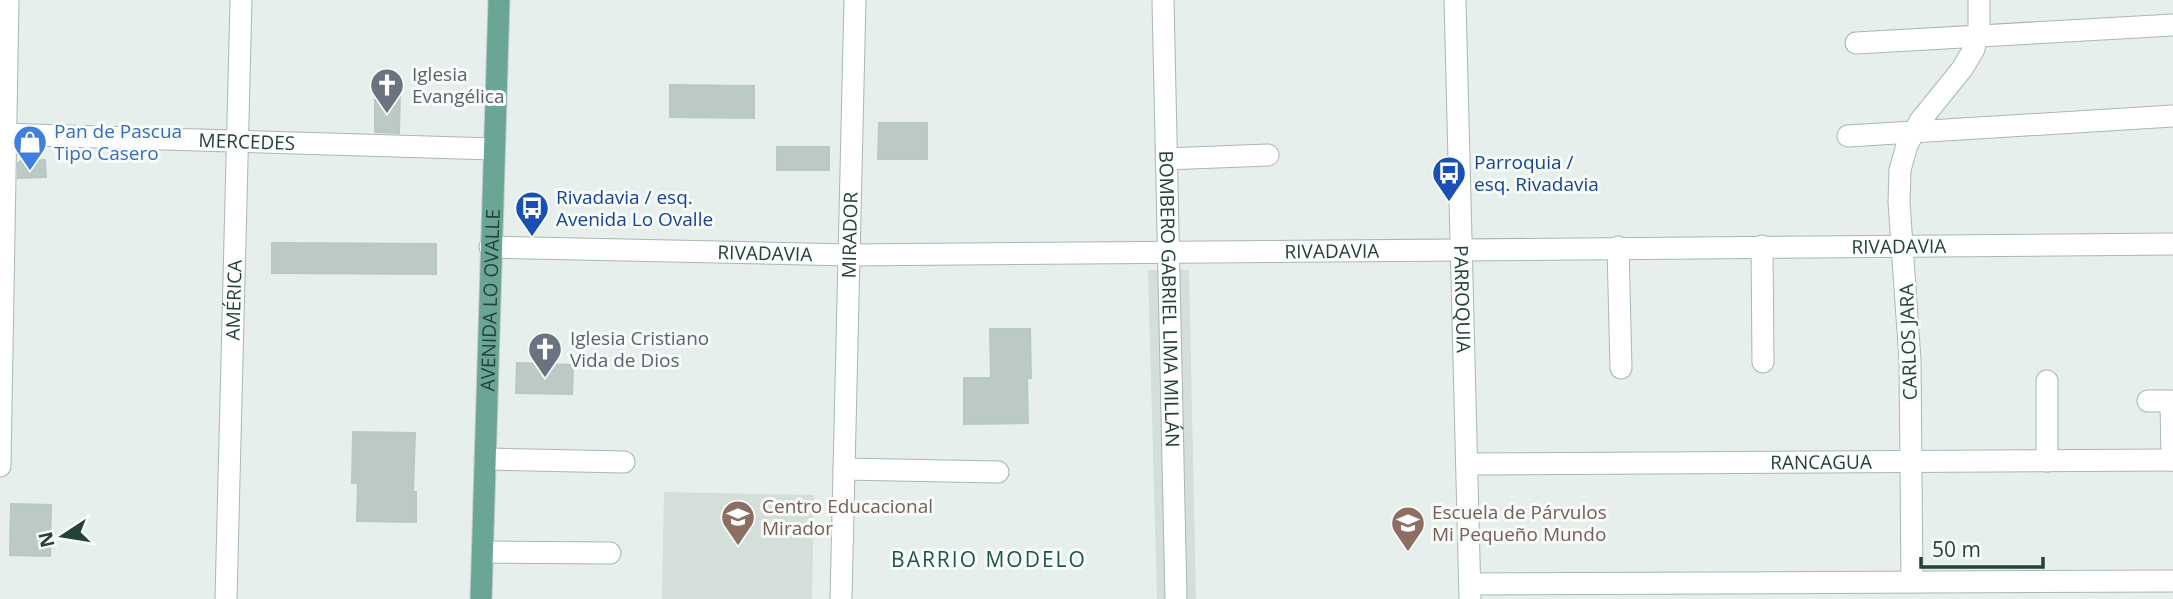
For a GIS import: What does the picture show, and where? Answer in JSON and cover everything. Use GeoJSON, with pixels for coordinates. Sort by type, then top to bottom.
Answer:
{"type":"FeatureCollection","features":[{"type":"Feature","properties":{"kind":"main road","name":"AVENIDA LO OVALLE"},"geometry":{"type":"LineString","coordinates":[[481,599],[499,0]]}},
{"type":"Feature","properties":{"kind":"street"},"geometry":{"type":"LineString","coordinates":[[0,466],[3,134],[8,0]]}},
{"type":"Feature","properties":{"kind":"street","name":"AMÉRICA"},"geometry":{"type":"LineString","coordinates":[[226,599],[240,0]]}},
{"type":"Feature","properties":{"kind":"street","name":"MIRADOR"},"geometry":{"type":"LineString","coordinates":[[841,599],[855,0]]}},
{"type":"Feature","properties":{"kind":"street","name":"BOMBERO GABRIEL LIMA MILLÁN"},"geometry":{"type":"LineString","coordinates":[[1163,0],[1176,599]]}},
{"type":"Feature","properties":{"kind":"street","name":"PARROQUIA"},"geometry":{"type":"LineString","coordinates":[[1455,0],[1470,592]]}},
{"type":"Feature","properties":{"kind":"street","name":"CARLOS JARA"},"geometry":{"type":"LineString","coordinates":[[1912,582],[1910,360],[1898,184],[1902,157],[1913,133],[1974,49],[1978,36],[1979,0]]}},
{"type":"Feature","properties":{"kind":"street"},"geometry":{"type":"LineString","coordinates":[[1856,43],[2173,25]]}},
{"type":"Feature","properties":{"kind":"street"},"geometry":{"type":"LineString","coordinates":[[1848,136],[2173,116]]}},
{"type":"Feature","properties":{"kind":"street","name":"MERCEDES"},"geometry":{"type":"LineString","coordinates":[[3,134],[494,149]]}},
{"type":"Feature","properties":{"kind":"street"},"geometry":{"type":"LineString","coordinates":[[1166,159],[1268,155]]}},
{"type":"Feature","properties":{"kind":"street","name":"RIVADAVIA"},"geometry":{"type":"LineString","coordinates":[[490,247],[849,255],[2173,244]]}},
{"type":"Feature","properties":{"kind":"street"},"geometry":{"type":"LineString","coordinates":[[1762,246],[1763,362]]}},
{"type":"Feature","properties":{"kind":"street"},"geometry":{"type":"LineString","coordinates":[[1618,247],[1621,368]]}},
{"type":"Feature","properties":{"kind":"street"},"geometry":{"type":"LineString","coordinates":[[2047,381],[2047,461]]}},
{"type":"Feature","properties":{"kind":"street"},"geometry":{"type":"LineString","coordinates":[[2148,401],[2171,401],[2172,460]]}},
{"type":"Feature","properties":{"kind":"street"},"geometry":{"type":"LineString","coordinates":[[485,459],[624,462]]}},
{"type":"Feature","properties":{"kind":"street","name":"RANCAGUA"},"geometry":{"type":"LineString","coordinates":[[1467,464],[2172,460]]}},
{"type":"Feature","properties":{"kind":"street"},"geometry":{"type":"LineString","coordinates":[[844,469],[998,472]]}},
{"type":"Feature","properties":{"kind":"street"},"geometry":{"type":"LineString","coordinates":[[482,552],[610,553]]}},
{"type":"Feature","properties":{"kind":"street"},"geometry":{"type":"LineString","coordinates":[[1470,592],[1912,582],[2173,581]]}},
{"type":"Feature","properties":{"kind":"shaded area"},"geometry":{"type":"Polygon","coordinates":[[[1148,270],[1189,270],[1196,599],[1157,599],[1148,270]]]}},
{"type":"Feature","properties":{"kind":"shaded area","name":"Centro Educacional Mirador"},"geometry":{"type":"Polygon","coordinates":[[[664,492],[814,495],[812,599],[662,599],[664,492]]]}},
{"type":"Feature","properties":{"kind":"building"},"geometry":{"type":"Polygon","coordinates":[[[670,85],[754,86],[754,118],[670,117],[670,85]]]}},
{"type":"Feature","properties":{"kind":"building","name":"Iglesia Evangélica"},"geometry":{"type":"Polygon","coordinates":[[[375,92],[400,92],[399,133],[375,132],[375,92]]]}},
{"type":"Feature","properties":{"kind":"building"},"geometry":{"type":"Polygon","coordinates":[[[879,123],[927,123],[927,159],[878,159],[879,123]]]}},
{"type":"Feature","properties":{"kind":"building"},"geometry":{"type":"Polygon","coordinates":[[[777,147],[829,147],[829,170],[777,170],[777,147]]]}},
{"type":"Feature","properties":{"kind":"building","name":"Pan de Pascua Tipo Casero"},"geometry":{"type":"Polygon","coordinates":[[[45,160],[46,177],[18,178],[18,163],[21,161],[45,160]]]}},
{"type":"Feature","properties":{"kind":"building"},"geometry":{"type":"Polygon","coordinates":[[[272,243],[436,244],[436,274],[272,273],[272,243]]]}},
{"type":"Feature","properties":{"kind":"building"},"geometry":{"type":"Polygon","coordinates":[[[990,329],[1030,329],[1028,423],[964,424],[964,378],[991,378],[990,329]]]}},
{"type":"Feature","properties":{"kind":"building","name":"Iglesia Cristiano Vida de Dios"},"geometry":{"type":"Polygon","coordinates":[[[517,363],[573,365],[572,394],[516,393],[517,363]]]}},
{"type":"Feature","properties":{"kind":"building"},"geometry":{"type":"Polygon","coordinates":[[[353,432],[415,433],[413,492],[416,492],[416,522],[357,521],[358,483],[352,483],[353,432]]]}},
{"type":"Feature","properties":{"kind":"building"},"geometry":{"type":"Polygon","coordinates":[[[11,504],[51,505],[50,556],[10,555],[11,504]]]}},
{"type":"Feature","properties":{"kind":"place","name":"Iglesia Evangélica"},"geometry":{"type":"Point","coordinates":[387,115]}},
{"type":"Feature","properties":{"kind":"place","name":"Pan de Pascua Tipo Casero"},"geometry":{"type":"Point","coordinates":[30,172]}},
{"type":"Feature","properties":{"kind":"place","name":"Parroquia / esq. Rivadavia"},"geometry":{"type":"Point","coordinates":[1449,203]}},
{"type":"Feature","properties":{"kind":"place","name":"Rivadavia / esq. Avenida Lo Ovalle"},"geometry":{"type":"Point","coordinates":[532,238]}},
{"type":"Feature","properties":{"kind":"place","name":"Iglesia Cristiano Vida de Dios"},"geometry":{"type":"Point","coordinates":[545,379]}},
{"type":"Feature","properties":{"kind":"place","name":"Centro Educacional Mirador"},"geometry":{"type":"Point","coordinates":[738,547]}},
{"type":"Feature","properties":{"kind":"place","name":"Escuela de Párvulos Mi Pequeño Mundo"},"geometry":{"type":"Point","coordinates":[1408,553]}},
{"type":"Feature","properties":{"kind":"district","name":"BARRIO MODELO"},"geometry":{"type":"Point","coordinates":[989,560]}}]}
